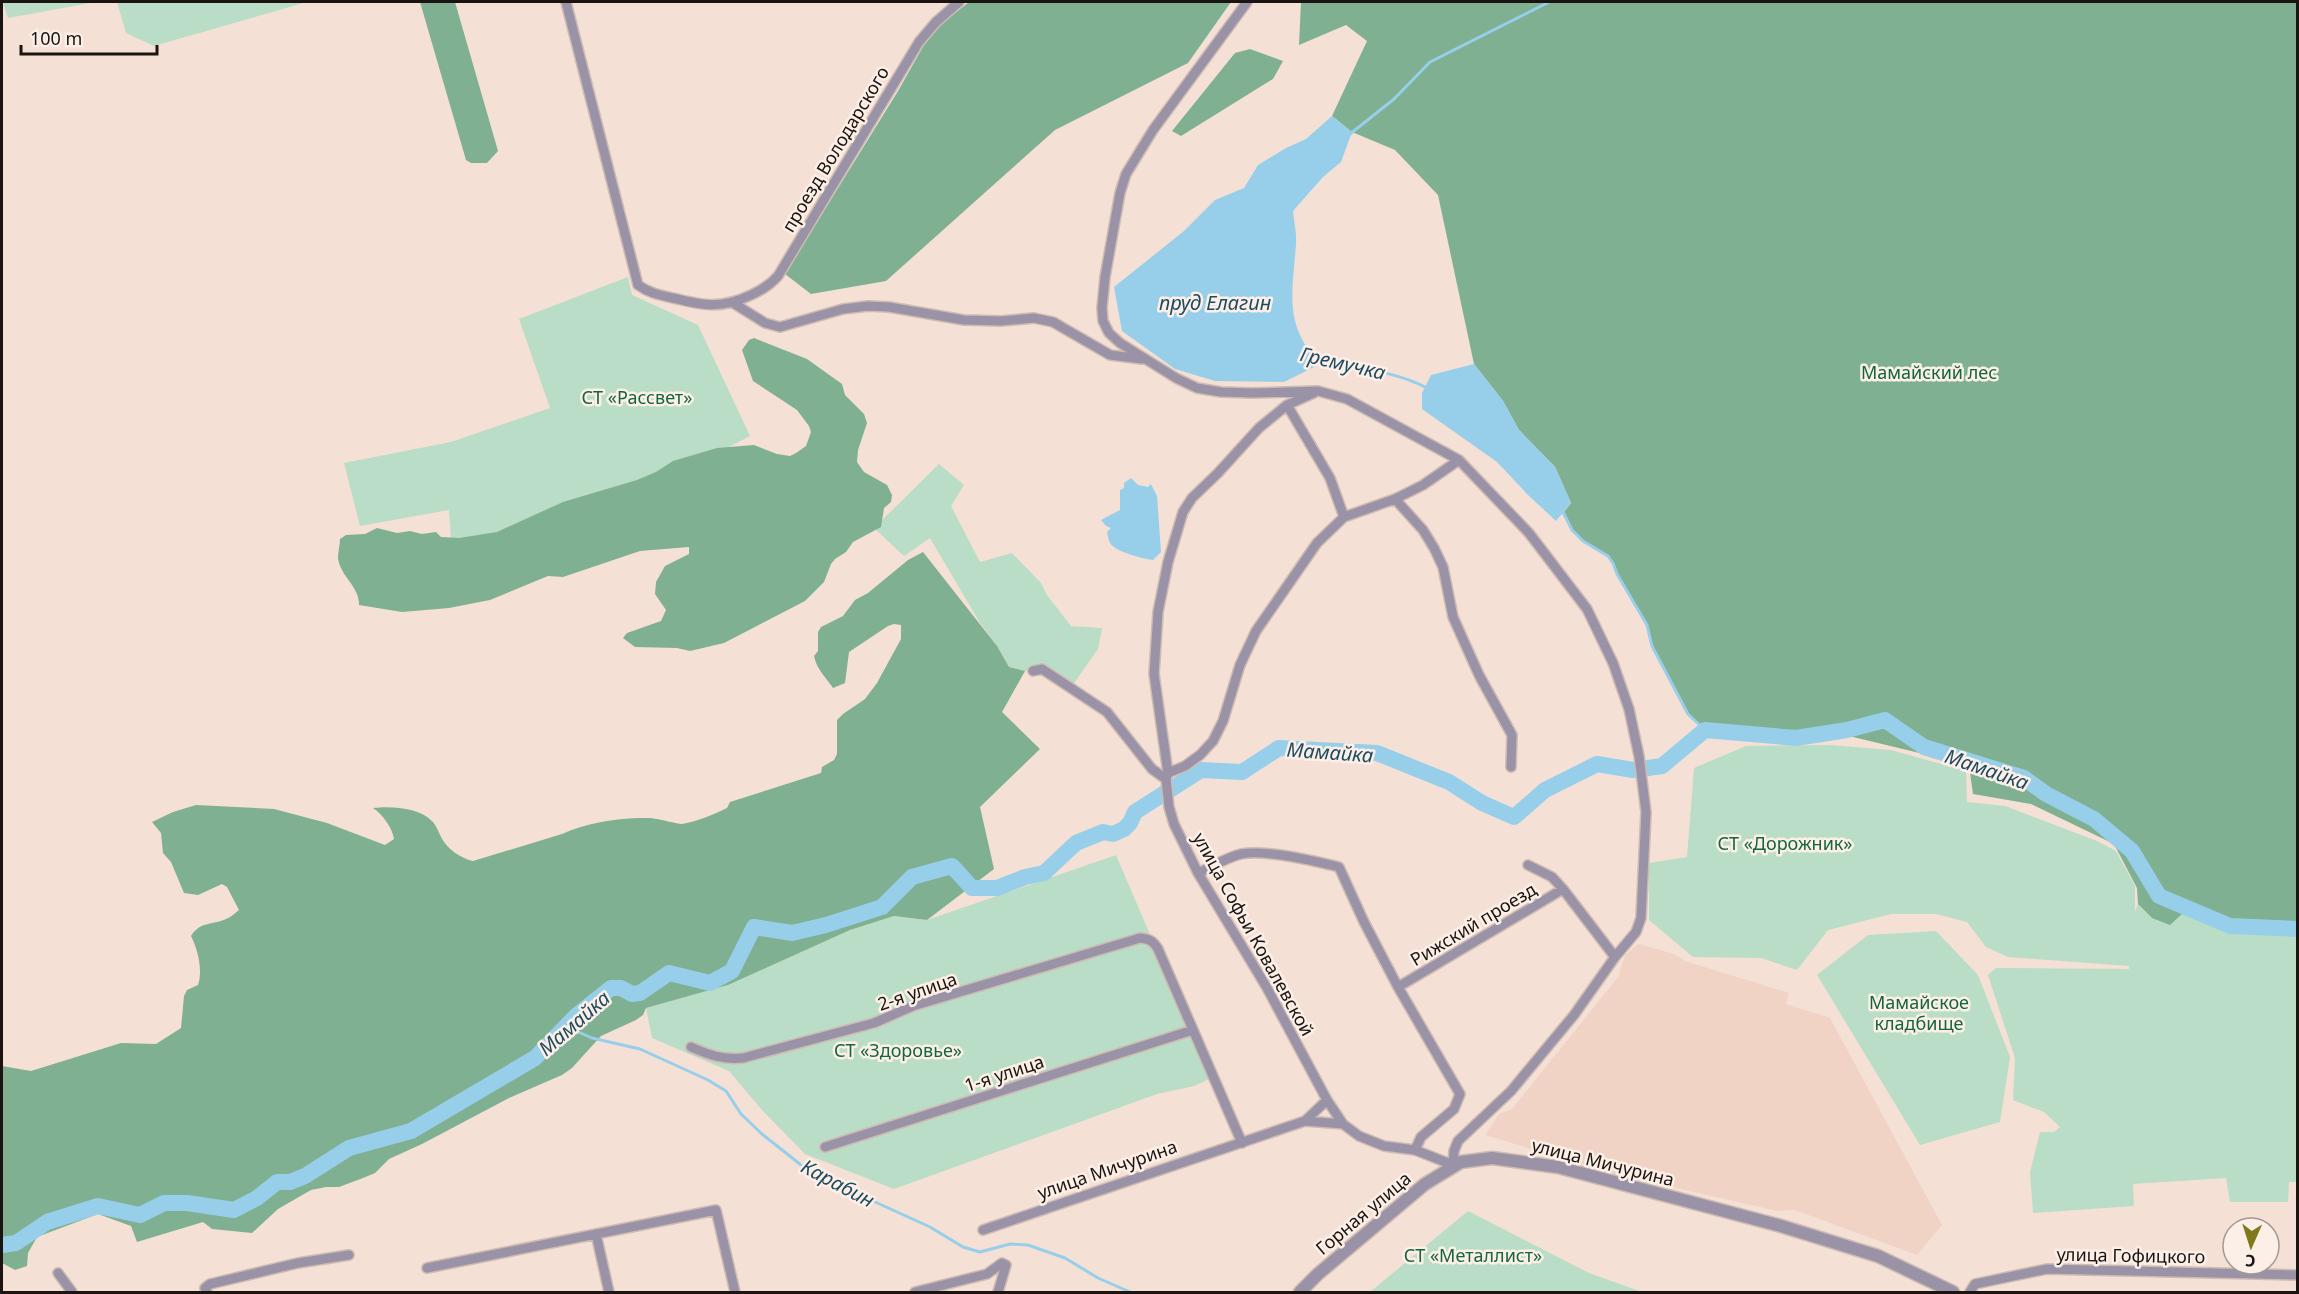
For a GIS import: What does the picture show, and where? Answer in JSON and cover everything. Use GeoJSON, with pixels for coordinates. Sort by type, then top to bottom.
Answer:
{"type":"FeatureCollection","features":[{"type":"Feature","properties":{"kind":"street"},"geometry":{"type":"LineString","coordinates":[[566,2],[638,285],[646,291],[688,302],[717,306],[733,303],[765,323],[780,327],[843,309],[868,306],[890,307],[964,320],[1001,321],[1034,318],[1053,322],[1110,355],[1146,360]]}},
{"type":"Feature","properties":{"kind":"street","name":"проезд Володарского"},"geometry":{"type":"LineString","coordinates":[[733,303],[763,289],[778,276],[919,42],[936,22],[959,2]]}},
{"type":"Feature","properties":{"kind":"street"},"geometry":{"type":"LineString","coordinates":[[1247,2],[1153,130],[1126,174],[1120,193],[1104,287],[1103,321],[1120,343],[1187,383],[1221,392],[1318,391],[1347,399],[1459,460],[1529,533],[1587,609],[1613,663],[1629,709],[1639,756],[1646,812],[1641,918],[1636,932],[1615,957],[1574,1016],[1511,1091],[1458,1141],[1454,1151],[1453,1165]]}},
{"type":"Feature","properties":{"kind":"street","name":"улица Софьи Ковалевской"},"geometry":{"type":"LineString","coordinates":[[1318,391],[1287,405],[1259,428],[1192,498],[1183,512],[1168,562],[1158,612],[1155,674],[1167,778],[1168,807],[1174,824],[1198,873],[1267,988],[1327,1100],[1343,1124]]}},
{"type":"Feature","properties":{"kind":"street"},"geometry":{"type":"LineString","coordinates":[[1287,405],[1330,478],[1344,517]]}},
{"type":"Feature","properties":{"kind":"street"},"geometry":{"type":"LineString","coordinates":[[1033,671],[1042,669],[1107,712],[1152,770],[1167,778],[1200,755],[1214,741],[1223,721],[1240,665],[1256,631],[1317,543],[1344,517],[1423,485],[1459,460]]}},
{"type":"Feature","properties":{"kind":"street"},"geometry":{"type":"LineString","coordinates":[[1395,498],[1423,530],[1443,567],[1453,617],[1479,675],[1512,735],[1511,767]]}},
{"type":"Feature","properties":{"kind":"street","name":"Рижский проезд"},"geometry":{"type":"LineString","coordinates":[[1198,873],[1242,854],[1302,859],[1339,867],[1364,922],[1398,987],[1460,1094],[1454,1109],[1421,1137],[1415,1150]]}},
{"type":"Feature","properties":{"kind":"street"},"geometry":{"type":"LineString","coordinates":[[1528,865],[1552,877],[1615,957]]}},
{"type":"Feature","properties":{"kind":"street","name":"Рижский проезд"},"geometry":{"type":"LineString","coordinates":[[1398,987],[1563,889]]}},
{"type":"Feature","properties":{"kind":"street","name":"2-я улица"},"geometry":{"type":"LineString","coordinates":[[691,1047],[718,1058],[728,1060],[742,1058],[874,1023],[913,1006],[1140,938],[1153,941],[1158,949],[1193,1030]]}},
{"type":"Feature","properties":{"kind":"street"},"geometry":{"type":"LineString","coordinates":[[1193,1030],[1242,1143]]}},
{"type":"Feature","properties":{"kind":"street","name":"1-я улица"},"geometry":{"type":"LineString","coordinates":[[825,1147],[1193,1030]]}},
{"type":"Feature","properties":{"kind":"street"},"geometry":{"type":"LineString","coordinates":[[1305,1122],[1327,1100]]}},
{"type":"Feature","properties":{"kind":"street","name":"улица Мичурина"},"geometry":{"type":"LineString","coordinates":[[983,1230],[1276,1130],[1305,1122],[1343,1124],[1359,1136],[1384,1146],[1415,1150],[1453,1165],[1468,1160],[1492,1158],[1558,1167],[1781,1226],[1878,1256],[1953,1293]]}},
{"type":"Feature","properties":{"kind":"street","name":"Горная улица"},"geometry":{"type":"LineString","coordinates":[[1300,1293],[1318,1274],[1425,1184],[1453,1165]]}},
{"type":"Feature","properties":{"kind":"street"},"geometry":{"type":"LineString","coordinates":[[427,1268],[716,1210],[735,1293]]}},
{"type":"Feature","properties":{"kind":"street"},"geometry":{"type":"LineString","coordinates":[[596,1234],[609,1293]]}},
{"type":"Feature","properties":{"kind":"street"},"geometry":{"type":"LineString","coordinates":[[207,1293],[206,1288],[210,1284],[298,1263],[349,1255]]}},
{"type":"Feature","properties":{"kind":"street"},"geometry":{"type":"LineString","coordinates":[[915,1293],[987,1274],[1002,1263],[1006,1265],[1000,1289]]}},
{"type":"Feature","properties":{"kind":"street","name":"улица Гофицкого"},"geometry":{"type":"LineString","coordinates":[[1970,1293],[1975,1284],[2046,1269],[2298,1275]]}},
{"type":"Feature","properties":{"kind":"street"},"geometry":{"type":"LineString","coordinates":[[58,1273],[72,1293]]}},
{"type":"Feature","properties":{"kind":"street"},"geometry":{"type":"LineString","coordinates":[[987,1274],[1000,1289]]}},
{"type":"Feature","properties":{"kind":"shaded area"},"geometry":{"type":"Polygon","coordinates":[[[1639,944],[1674,954],[1685,961],[1789,993],[1786,1004],[1830,1018],[1942,1225],[1917,1255],[1795,1210],[1778,1211],[1618,1175],[1485,1135],[1499,1114],[1512,1109],[1618,977],[1625,955],[1639,944]]]}},
{"type":"Feature","properties":{"kind":"green space"},"geometry":{"type":"Polygon","coordinates":[[[3,2],[96,2],[8,18],[3,2]]]}},
{"type":"Feature","properties":{"kind":"green space"},"geometry":{"type":"Polygon","coordinates":[[[117,2],[307,2],[154,46],[126,33],[117,2]]]}},
{"type":"Feature","properties":{"kind":"green space"},"geometry":{"type":"Polygon","coordinates":[[[420,2],[455,2],[498,151],[487,163],[471,163],[466,160],[420,2]]]}},
{"type":"Feature","properties":{"kind":"green space"},"geometry":{"type":"Polygon","coordinates":[[[969,2],[1231,2],[1188,63],[1055,130],[886,281],[811,294],[785,274],[924,45],[940,25],[969,2]]]}},
{"type":"Feature","properties":{"kind":"green space","name":"Мамайский лес"},"geometry":{"type":"Polygon","coordinates":[[[1301,2],[2297,2],[2297,934],[2231,931],[2183,913],[2170,925],[2152,918],[2138,904],[2137,888],[2114,844],[2031,804],[1973,794],[1969,765],[1849,736],[1704,729],[1688,714],[1652,646],[1647,625],[1613,563],[1608,556],[1583,541],[1572,530],[1564,512],[1571,503],[1555,467],[1519,430],[1503,401],[1474,364],[1438,195],[1395,150],[1352,132],[1332,116],[1367,41],[1346,25],[1299,45],[1301,2]]]}},
{"type":"Feature","properties":{"kind":"green space"},"geometry":{"type":"Polygon","coordinates":[[[1250,49],[1283,61],[1273,79],[1181,136],[1172,131],[1235,53],[1250,49]]]}},
{"type":"Feature","properties":{"kind":"green space","name":"СТ «Рассвет»"},"geometry":{"type":"Polygon","coordinates":[[[628,277],[632,295],[698,325],[750,436],[680,472],[452,554],[449,510],[360,526],[344,463],[451,442],[550,408],[519,319],[628,277]]]}},
{"type":"Feature","properties":{"kind":"green space"},"geometry":{"type":"Polygon","coordinates":[[[754,338],[807,359],[842,384],[845,395],[864,414],[867,423],[858,450],[857,462],[864,472],[887,485],[892,495],[891,502],[884,508],[881,527],[853,542],[846,552],[835,559],[824,582],[805,601],[724,643],[690,651],[677,648],[635,647],[623,638],[627,633],[661,621],[666,610],[655,594],[656,582],[665,566],[689,554],[689,547],[640,551],[563,577],[548,576],[490,600],[449,608],[402,612],[359,605],[356,593],[342,570],[338,558],[340,539],[346,535],[365,534],[377,528],[397,533],[436,532],[441,537],[459,538],[497,532],[563,502],[637,480],[673,461],[717,448],[754,445],[777,454],[790,456],[796,453],[806,446],[811,432],[809,426],[797,410],[753,381],[742,350],[749,340],[754,338]]]}},
{"type":"Feature","properties":{"kind":"green space"},"geometry":{"type":"Polygon","coordinates":[[[939,464],[964,485],[951,506],[980,562],[1012,553],[1041,583],[1047,595],[1071,626],[1102,628],[1098,649],[1074,683],[1046,667],[1025,671],[1009,667],[930,538],[904,556],[874,528],[939,464]]]}},
{"type":"Feature","properties":{"kind":"green space"},"geometry":{"type":"Polygon","coordinates":[[[923,552],[997,646],[1009,667],[1025,671],[1002,712],[1040,749],[980,807],[994,869],[927,920],[894,916],[850,930],[728,985],[646,1008],[643,1015],[636,1020],[601,1036],[572,1068],[562,1075],[509,1098],[389,1159],[375,1173],[339,1187],[311,1190],[278,1209],[252,1233],[212,1229],[203,1222],[137,1242],[131,1226],[98,1214],[37,1237],[28,1253],[27,1266],[15,1270],[2,1263],[2,1066],[31,1071],[121,1043],[156,1044],[181,1028],[184,996],[187,990],[198,985],[200,973],[196,947],[191,936],[199,928],[226,919],[239,910],[227,887],[222,884],[198,895],[184,893],[171,862],[163,853],[161,833],[152,822],[196,805],[274,809],[327,823],[385,845],[394,839],[393,835],[386,822],[373,808],[413,810],[433,822],[451,850],[473,861],[582,826],[605,821],[650,818],[682,824],[705,818],[727,808],[730,802],[821,773],[822,767],[834,760],[837,754],[837,720],[865,699],[877,683],[901,639],[901,625],[888,626],[849,652],[845,683],[833,688],[815,661],[814,656],[818,651],[818,632],[821,627],[843,616],[855,600],[868,593],[908,560],[923,552]]]}},
{"type":"Feature","properties":{"kind":"green space","name":"СТ «Дорожник»"},"geometry":{"type":"Polygon","coordinates":[[[1830,745],[1891,750],[1966,771],[1967,802],[2005,806],[2097,841],[2116,851],[2135,886],[2135,912],[2138,904],[2152,918],[2183,913],[2231,931],[2297,934],[2297,1182],[2289,1182],[2288,1202],[2230,1202],[2226,1178],[2133,1184],[2134,1206],[2033,1213],[2030,1172],[2040,1132],[2054,1132],[2060,1127],[2044,1112],[2013,1100],[2015,1058],[1988,975],[1996,968],[2129,969],[2129,966],[2008,957],[1986,947],[1967,922],[1936,914],[1891,914],[1828,930],[1797,970],[1761,958],[1693,957],[1649,920],[1649,863],[1687,857],[1694,768],[1746,746],[1830,745]]]}},
{"type":"Feature","properties":{"kind":"green space","name":"СТ «Здоровье»"},"geometry":{"type":"Polygon","coordinates":[[[1116,855],[1211,1078],[1194,1086],[1157,1094],[894,1189],[805,1154],[762,1110],[729,1071],[652,1038],[646,1008],[728,985],[850,930],[894,916],[927,920],[1116,855]]]}},
{"type":"Feature","properties":{"kind":"green space","name":"Мамайское кладбище"},"geometry":{"type":"Polygon","coordinates":[[[1936,931],[1978,975],[2010,1057],[2000,1122],[1920,1145],[1817,975],[1868,935],[1936,931]]]}},
{"type":"Feature","properties":{"kind":"green space","name":"СТ «Металлист»"},"geometry":{"type":"Polygon","coordinates":[[[1468,1211],[1589,1273],[1642,1292],[1370,1292],[1468,1211]]]}},
{"type":"Feature","properties":{"kind":"water","name":"пруд Елагин"},"geometry":{"type":"Polygon","coordinates":[[[1332,116],[1352,132],[1341,162],[1323,177],[1293,211],[1296,240],[1292,291],[1295,319],[1299,333],[1317,360],[1316,366],[1284,382],[1215,381],[1175,369],[1122,331],[1114,287],[1184,231],[1215,200],[1244,188],[1258,165],[1306,139],[1332,116]]]}},
{"type":"Feature","properties":{"kind":"water"},"geometry":{"type":"Polygon","coordinates":[[[1474,364],[1503,401],[1519,430],[1555,467],[1571,503],[1556,521],[1497,462],[1422,409],[1422,393],[1431,375],[1474,364]]]}},
{"type":"Feature","properties":{"kind":"water"},"geometry":{"type":"Polygon","coordinates":[[[1131,478],[1138,485],[1148,487],[1151,484],[1157,496],[1161,552],[1153,560],[1130,554],[1113,546],[1109,542],[1107,532],[1111,528],[1101,520],[1120,510],[1120,490],[1131,478]]]}},
{"type":"Feature","properties":{"kind":"waterway","name":"Гремучка"},"geometry":{"type":"LineString","coordinates":[[1350,134],[1394,99],[1430,62],[1549,2]]}},
{"type":"Feature","properties":{"kind":"waterway","name":"Гремучка"},"geometry":{"type":"LineString","coordinates":[[1315,360],[1387,373],[1427,388]]}},
{"type":"Feature","properties":{"kind":"waterway","name":"Гремучка"},"geometry":{"type":"LineString","coordinates":[[1562,510],[1572,530],[1583,541],[1608,556],[1613,563],[1647,625],[1652,646],[1688,714],[1705,730]]}},
{"type":"Feature","properties":{"kind":"waterway","name":"Мамайка"},"geometry":{"type":"LineString","coordinates":[[1648,768],[1662,766],[1705,730],[1796,738],[1847,730],[1885,720],[1924,747],[2024,778],[2046,794],[2094,819],[2132,851],[2159,896],[2230,926],[2298,929]]}},
{"type":"Feature","properties":{"kind":"waterway","name":"Мамайка"},"geometry":{"type":"LineString","coordinates":[[2,1245],[16,1243],[47,1222],[98,1206],[140,1215],[164,1203],[187,1203],[234,1210],[257,1198],[277,1182],[290,1182],[305,1176],[349,1148],[411,1131],[535,1058],[577,1015],[611,988],[621,988],[632,994],[640,993],[669,973],[710,983],[732,971],[754,927],[792,933],[826,925],[882,907],[912,877],[952,866],[972,888],[997,888],[1025,877],[1044,873],[1076,843],[1103,832],[1113,834],[1124,829],[1135,812],[1201,770],[1242,772],[1279,748],[1377,753],[1449,782],[1482,803],[1514,817],[1545,790],[1597,764],[1633,770]]}},
{"type":"Feature","properties":{"kind":"waterway","name":"Карабин"},"geometry":{"type":"LineString","coordinates":[[567,1027],[592,1038],[640,1049],[708,1080],[726,1091],[741,1114],[801,1165],[930,1227],[963,1247],[980,1252],[1010,1244],[1028,1245],[1065,1258],[1098,1278],[1130,1292]]}}]}
